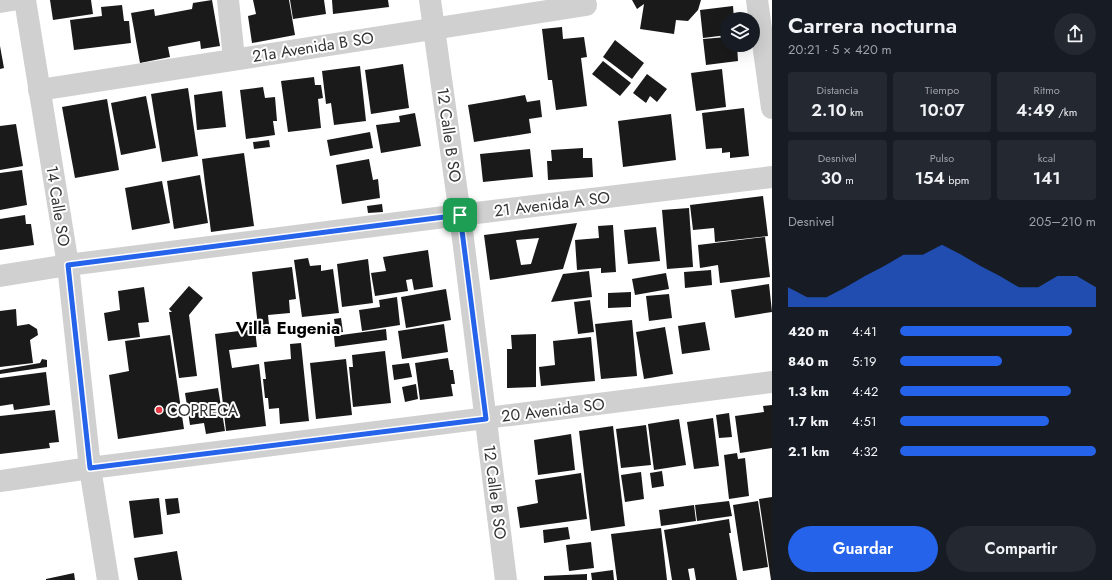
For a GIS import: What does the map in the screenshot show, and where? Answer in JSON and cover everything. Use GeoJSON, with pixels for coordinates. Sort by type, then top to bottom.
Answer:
{"type":"FeatureCollection","features":[{"type":"Feature","properties":{"kind":"street"},"geometry":{"type":"LineString","coordinates":[[0,2],[12,0]]}},
{"type":"Feature","properties":{"kind":"street","name":"14 Calle SO"},"geometry":{"type":"LineString","coordinates":[[24,0],[68,265],[90,468],[108,580]]}},
{"type":"Feature","properties":{"kind":"street"},"geometry":{"type":"LineString","coordinates":[[228,0],[234,59]]}},
{"type":"Feature","properties":{"kind":"street","name":"12 Calle B SO"},"geometry":{"type":"LineString","coordinates":[[430,0],[460,215],[506,580]]}},
{"type":"Feature","properties":{"kind":"street"},"geometry":{"type":"LineString","coordinates":[[757,0],[772,108]]}},
{"type":"Feature","properties":{"kind":"street","name":"21a Avenida B SO"},"geometry":{"type":"LineString","coordinates":[[39,90],[586,5]]}},
{"type":"Feature","properties":{"kind":"street","name":"21 Avenida A SO"},"geometry":{"type":"LineString","coordinates":[[0,276],[68,265],[772,177]]}},
{"type":"Feature","properties":{"kind":"street","name":"20 Avenida SO"},"geometry":{"type":"LineString","coordinates":[[0,481],[90,468],[772,382]]}},
{"type":"Feature","properties":{"kind":"building"},"geometry":{"type":"Polygon","coordinates":[[[50,0],[91,0],[93,14],[53,20],[50,0]]]}},
{"type":"Feature","properties":{"kind":"building"},"geometry":{"type":"Polygon","coordinates":[[[212,0],[220,46],[201,49],[200,41],[168,47],[170,57],[140,63],[131,13],[154,9],[155,16],[192,9],[193,3],[212,0]]]}},
{"type":"Feature","properties":{"kind":"building"},"geometry":{"type":"Polygon","coordinates":[[[253,0],[289,0],[295,35],[252,43],[248,16],[256,14],[253,0]]]}},
{"type":"Feature","properties":{"kind":"building"},"geometry":{"type":"Polygon","coordinates":[[[290,0],[324,0],[326,14],[293,19],[290,0]]]}},
{"type":"Feature","properties":{"kind":"building"},"geometry":{"type":"Polygon","coordinates":[[[332,0],[388,0],[389,7],[333,14],[332,0]]]}},
{"type":"Feature","properties":{"kind":"building"},"geometry":{"type":"Polygon","coordinates":[[[632,0],[701,0],[698,10],[688,21],[676,20],[674,34],[640,29],[644,4],[637,9],[632,0]]]}},
{"type":"Feature","properties":{"kind":"building"},"geometry":{"type":"Polygon","coordinates":[[[122,5],[124,21],[129,21],[131,43],[74,50],[70,20],[102,16],[101,7],[122,5]]]}},
{"type":"Feature","properties":{"kind":"building"},"geometry":{"type":"Polygon","coordinates":[[[733,6],[733,12],[720,12],[720,36],[703,38],[700,10],[733,6]]]}},
{"type":"Feature","properties":{"kind":"building"},"geometry":{"type":"Polygon","coordinates":[[[562,27],[563,39],[584,37],[587,57],[581,58],[587,106],[556,110],[552,80],[548,80],[542,29],[562,27]]]}},
{"type":"Feature","properties":{"kind":"building"},"geometry":{"type":"Polygon","coordinates":[[[720,38],[720,52],[737,52],[738,61],[706,65],[703,39],[720,38]]]}},
{"type":"Feature","properties":{"kind":"building"},"geometry":{"type":"Polygon","coordinates":[[[615,40],[644,63],[632,79],[603,57],[615,40]]]}},
{"type":"Feature","properties":{"kind":"building"},"geometry":{"type":"Polygon","coordinates":[[[0,46],[4,68],[0,69],[0,46]]]}},
{"type":"Feature","properties":{"kind":"building"},"geometry":{"type":"Polygon","coordinates":[[[603,61],[631,83],[620,96],[592,74],[603,61]]]}},
{"type":"Feature","properties":{"kind":"building"},"geometry":{"type":"Polygon","coordinates":[[[403,64],[409,108],[371,114],[365,70],[403,64]]]}},
{"type":"Feature","properties":{"kind":"building"},"geometry":{"type":"Polygon","coordinates":[[[360,66],[366,121],[334,125],[331,103],[326,104],[322,71],[360,66]]]}},
{"type":"Feature","properties":{"kind":"building"},"geometry":{"type":"Polygon","coordinates":[[[722,69],[726,107],[696,111],[691,73],[722,69]]]}},
{"type":"Feature","properties":{"kind":"building"},"geometry":{"type":"Polygon","coordinates":[[[647,74],[667,89],[657,102],[650,96],[646,103],[633,93],[647,74]]]}},
{"type":"Feature","properties":{"kind":"building"},"geometry":{"type":"Polygon","coordinates":[[[314,77],[315,85],[321,85],[323,98],[318,99],[321,128],[288,132],[281,81],[314,77]]]}},
{"type":"Feature","properties":{"kind":"building"},"geometry":{"type":"Polygon","coordinates":[[[263,87],[265,98],[275,97],[277,121],[273,121],[275,135],[246,139],[240,90],[263,87]]]}},
{"type":"Feature","properties":{"kind":"building"},"geometry":{"type":"Polygon","coordinates":[[[188,88],[198,156],[162,162],[151,94],[188,88]]]}},
{"type":"Feature","properties":{"kind":"building"},"geometry":{"type":"Polygon","coordinates":[[[222,91],[226,127],[197,130],[194,95],[222,91]]]}},
{"type":"Feature","properties":{"kind":"building"},"geometry":{"type":"Polygon","coordinates":[[[525,95],[527,102],[540,100],[542,117],[529,119],[531,133],[474,142],[468,105],[525,95]]]}},
{"type":"Feature","properties":{"kind":"building"},"geometry":{"type":"Polygon","coordinates":[[[146,96],[156,148],[121,155],[111,103],[146,96]]]}},
{"type":"Feature","properties":{"kind":"building"},"geometry":{"type":"Polygon","coordinates":[[[107,99],[119,170],[75,178],[62,107],[107,99]]]}},
{"type":"Feature","properties":{"kind":"building"},"geometry":{"type":"Polygon","coordinates":[[[744,108],[749,156],[730,158],[730,152],[722,153],[722,148],[706,149],[702,113],[744,108]]]}},
{"type":"Feature","properties":{"kind":"building"},"geometry":{"type":"Polygon","coordinates":[[[415,113],[421,146],[381,153],[376,125],[400,122],[399,116],[415,113]]]}},
{"type":"Feature","properties":{"kind":"building"},"geometry":{"type":"Polygon","coordinates":[[[671,114],[676,160],[623,167],[618,121],[671,114]]]}},
{"type":"Feature","properties":{"kind":"building"},"geometry":{"type":"Polygon","coordinates":[[[16,124],[23,166],[0,170],[0,126],[16,124]]]}},
{"type":"Feature","properties":{"kind":"building"},"geometry":{"type":"Polygon","coordinates":[[[370,132],[373,148],[330,156],[327,140],[370,132]]]}},
{"type":"Feature","properties":{"kind":"building"},"geometry":{"type":"Polygon","coordinates":[[[269,140],[270,147],[254,149],[253,142],[269,140]]]}},
{"type":"Feature","properties":{"kind":"building"},"geometry":{"type":"Polygon","coordinates":[[[583,148],[583,158],[592,158],[593,177],[548,180],[547,161],[552,161],[551,150],[583,148]]]}},
{"type":"Feature","properties":{"kind":"building"},"geometry":{"type":"Polygon","coordinates":[[[530,149],[533,177],[483,182],[480,154],[530,149]]]}},
{"type":"Feature","properties":{"kind":"building"},"geometry":{"type":"Polygon","coordinates":[[[244,153],[254,226],[211,232],[202,159],[244,153]]]}},
{"type":"Feature","properties":{"kind":"building"},"geometry":{"type":"Polygon","coordinates":[[[369,159],[373,180],[378,179],[380,198],[342,204],[336,165],[369,159]]]}},
{"type":"Feature","properties":{"kind":"building"},"geometry":{"type":"Polygon","coordinates":[[[22,170],[27,205],[0,210],[0,173],[22,170]]]}},
{"type":"Feature","properties":{"kind":"building"},"geometry":{"type":"Polygon","coordinates":[[[200,175],[208,223],[174,229],[167,181],[200,175]]]}},
{"type":"Feature","properties":{"kind":"building"},"geometry":{"type":"Polygon","coordinates":[[[162,181],[170,223],[132,230],[125,188],[162,181]]]}},
{"type":"Feature","properties":{"kind":"building"},"geometry":{"type":"Polygon","coordinates":[[[763,196],[768,236],[715,242],[714,228],[693,230],[690,205],[763,196]]]}},
{"type":"Feature","properties":{"kind":"building"},"geometry":{"type":"Polygon","coordinates":[[[382,204],[383,212],[368,213],[367,206],[382,204]]]}},
{"type":"Feature","properties":{"kind":"building"},"geometry":{"type":"Polygon","coordinates":[[[689,208],[693,267],[667,269],[662,210],[689,208]]]}},
{"type":"Feature","properties":{"kind":"building"},"geometry":{"type":"Polygon","coordinates":[[[25,215],[26,224],[31,224],[34,245],[0,250],[0,219],[25,215]]]}},
{"type":"Feature","properties":{"kind":"building"},"geometry":{"type":"Polygon","coordinates":[[[577,223],[563,269],[490,280],[484,235],[577,223]],[[539,238],[516,240],[521,265],[531,264],[539,238]]]}},
{"type":"Feature","properties":{"kind":"building"},"geometry":{"type":"Polygon","coordinates":[[[613,225],[616,272],[601,273],[601,268],[577,270],[575,240],[599,238],[598,226],[613,225]]]}},
{"type":"Feature","properties":{"kind":"building"},"geometry":{"type":"Polygon","coordinates":[[[656,227],[660,261],[628,264],[624,230],[656,227]]]}},
{"type":"Feature","properties":{"kind":"building"},"geometry":{"type":"Polygon","coordinates":[[[765,237],[770,277],[720,283],[718,265],[700,268],[698,245],[765,237]]]}},
{"type":"Feature","properties":{"kind":"building"},"geometry":{"type":"Polygon","coordinates":[[[428,250],[433,287],[414,290],[412,279],[406,280],[408,291],[375,296],[371,273],[386,271],[383,257],[428,250]]]}},
{"type":"Feature","properties":{"kind":"building"},"geometry":{"type":"Polygon","coordinates":[[[308,258],[310,266],[321,265],[321,271],[333,269],[339,313],[302,317],[294,260],[308,258]]]}},
{"type":"Feature","properties":{"kind":"building"},"geometry":{"type":"Polygon","coordinates":[[[368,259],[373,303],[342,307],[337,264],[368,259]]]}},
{"type":"Feature","properties":{"kind":"building"},"geometry":{"type":"Polygon","coordinates":[[[292,267],[296,299],[289,300],[290,313],[268,315],[270,334],[259,336],[252,272],[292,267]]]}},
{"type":"Feature","properties":{"kind":"building"},"geometry":{"type":"Polygon","coordinates":[[[711,270],[712,285],[685,288],[684,272],[711,270]]]}},
{"type":"Feature","properties":{"kind":"building"},"geometry":{"type":"Polygon","coordinates":[[[589,271],[592,297],[551,302],[563,274],[589,271]]]}},
{"type":"Feature","properties":{"kind":"building"},"geometry":{"type":"Polygon","coordinates":[[[666,273],[669,289],[635,295],[632,279],[666,273]]]}},
{"type":"Feature","properties":{"kind":"building"},"geometry":{"type":"Polygon","coordinates":[[[769,284],[772,312],[735,318],[731,290],[769,284]]]}},
{"type":"Feature","properties":{"kind":"building"},"geometry":{"type":"Polygon","coordinates":[[[189,286],[203,298],[189,315],[197,376],[179,378],[169,312],[172,312],[169,309],[189,286]]]}},
{"type":"Feature","properties":{"kind":"building"},"geometry":{"type":"Polygon","coordinates":[[[144,287],[149,322],[138,323],[140,337],[108,341],[104,313],[120,310],[118,291],[144,287]]]}},
{"type":"Feature","properties":{"kind":"building"},"geometry":{"type":"Polygon","coordinates":[[[446,289],[451,320],[406,328],[401,297],[446,289]]]}},
{"type":"Feature","properties":{"kind":"building"},"geometry":{"type":"Polygon","coordinates":[[[631,292],[631,307],[608,308],[608,293],[631,292]]]}},
{"type":"Feature","properties":{"kind":"building"},"geometry":{"type":"Polygon","coordinates":[[[669,294],[672,318],[649,321],[646,296],[669,294]]]}},
{"type":"Feature","properties":{"kind":"building"},"geometry":{"type":"Polygon","coordinates":[[[397,297],[400,325],[362,331],[359,310],[380,307],[379,300],[397,297]]]}},
{"type":"Feature","properties":{"kind":"building"},"geometry":{"type":"Polygon","coordinates":[[[590,300],[594,332],[578,334],[574,302],[590,300]]]}},
{"type":"Feature","properties":{"kind":"building"},"geometry":{"type":"Polygon","coordinates":[[[16,309],[17,326],[29,324],[37,329],[38,335],[30,340],[33,363],[0,367],[0,311],[16,309]]]}},
{"type":"Feature","properties":{"kind":"building"},"geometry":{"type":"Polygon","coordinates":[[[341,318],[343,332],[336,333],[334,319],[341,318]]]}},
{"type":"Feature","properties":{"kind":"building"},"geometry":{"type":"Polygon","coordinates":[[[632,320],[637,376],[601,379],[595,324],[632,320]]]}},
{"type":"Feature","properties":{"kind":"building"},"geometry":{"type":"Polygon","coordinates":[[[705,322],[710,350],[682,354],[678,326],[705,322]]]}},
{"type":"Feature","properties":{"kind":"building"},"geometry":{"type":"Polygon","coordinates":[[[444,324],[448,352],[402,359],[398,331],[444,324]]]}},
{"type":"Feature","properties":{"kind":"building"},"geometry":{"type":"Polygon","coordinates":[[[665,327],[673,374],[644,379],[636,332],[665,327]]]}},
{"type":"Feature","properties":{"kind":"building"},"geometry":{"type":"Polygon","coordinates":[[[255,329],[257,347],[229,350],[232,368],[259,364],[266,426],[226,431],[215,334],[255,329]]]}},
{"type":"Feature","properties":{"kind":"building"},"geometry":{"type":"Polygon","coordinates":[[[386,329],[387,340],[335,347],[334,336],[386,329]]]}},
{"type":"Feature","properties":{"kind":"building"},"geometry":{"type":"Polygon","coordinates":[[[536,334],[536,387],[507,388],[507,349],[512,349],[511,335],[536,334]]]}},
{"type":"Feature","properties":{"kind":"building"},"geometry":{"type":"Polygon","coordinates":[[[170,335],[184,429],[118,439],[109,375],[129,371],[125,341],[170,335]]]}},
{"type":"Feature","properties":{"kind":"building"},"geometry":{"type":"Polygon","coordinates":[[[591,337],[595,381],[541,386],[539,367],[555,365],[553,341],[591,337]]]}},
{"type":"Feature","properties":{"kind":"building"},"geometry":{"type":"Polygon","coordinates":[[[301,343],[309,421],[280,424],[279,408],[269,409],[268,398],[265,398],[263,379],[266,379],[264,362],[291,359],[290,344],[301,343]]]}},
{"type":"Feature","properties":{"kind":"building"},"geometry":{"type":"Polygon","coordinates":[[[385,351],[391,403],[353,407],[349,367],[353,367],[352,355],[385,351]]]}},
{"type":"Feature","properties":{"kind":"building"},"geometry":{"type":"Polygon","coordinates":[[[448,358],[450,370],[453,370],[455,384],[451,384],[453,396],[420,400],[415,363],[448,358]]]}},
{"type":"Feature","properties":{"kind":"building"},"geometry":{"type":"Polygon","coordinates":[[[42,359],[47,360],[47,367],[0,374],[0,370],[40,363],[42,359]]]}},
{"type":"Feature","properties":{"kind":"building"},"geometry":{"type":"Polygon","coordinates":[[[346,359],[352,415],[316,419],[310,363],[346,359]]]}},
{"type":"Feature","properties":{"kind":"building"},"geometry":{"type":"Polygon","coordinates":[[[409,363],[412,377],[394,380],[392,365],[409,363]]]}},
{"type":"Feature","properties":{"kind":"building"},"geometry":{"type":"Polygon","coordinates":[[[46,372],[50,405],[14,410],[13,404],[0,406],[0,378],[46,372]]]}},
{"type":"Feature","properties":{"kind":"building"},"geometry":{"type":"Polygon","coordinates":[[[416,384],[418,399],[405,402],[402,387],[416,384]]]}},
{"type":"Feature","properties":{"kind":"building"},"geometry":{"type":"Polygon","coordinates":[[[218,388],[225,431],[206,434],[204,423],[190,425],[185,393],[218,388]]]}},
{"type":"Feature","properties":{"kind":"building"},"geometry":{"type":"Polygon","coordinates":[[[772,405],[772,448],[740,453],[735,416],[764,412],[763,406],[772,405]]]}},
{"type":"Feature","properties":{"kind":"building"},"geometry":{"type":"Polygon","coordinates":[[[55,410],[59,442],[49,443],[50,448],[0,454],[0,416],[55,410]]]}},
{"type":"Feature","properties":{"kind":"building"},"geometry":{"type":"Polygon","coordinates":[[[729,413],[732,437],[719,438],[716,415],[729,413]]]}},
{"type":"Feature","properties":{"kind":"building"},"geometry":{"type":"Polygon","coordinates":[[[713,418],[719,466],[694,469],[687,422],[713,418]]]}},
{"type":"Feature","properties":{"kind":"building"},"geometry":{"type":"Polygon","coordinates":[[[679,419],[686,465],[654,470],[648,424],[679,419]]]}},
{"type":"Feature","properties":{"kind":"building"},"geometry":{"type":"Polygon","coordinates":[[[646,425],[651,465],[621,468],[616,429],[646,425]]]}},
{"type":"Feature","properties":{"kind":"building"},"geometry":{"type":"Polygon","coordinates":[[[613,426],[625,526],[591,531],[579,431],[613,426]]]}},
{"type":"Feature","properties":{"kind":"building"},"geometry":{"type":"Polygon","coordinates":[[[571,434],[575,470],[538,475],[534,440],[571,434]]]}},
{"type":"Feature","properties":{"kind":"building"},"geometry":{"type":"Polygon","coordinates":[[[737,453],[738,459],[745,458],[749,496],[729,499],[724,455],[737,453]]]}},
{"type":"Feature","properties":{"kind":"building"},"geometry":{"type":"Polygon","coordinates":[[[662,471],[664,486],[652,488],[650,473],[662,471]]]}},
{"type":"Feature","properties":{"kind":"building"},"geometry":{"type":"Polygon","coordinates":[[[641,472],[644,499],[625,502],[621,475],[641,472]]]}},
{"type":"Feature","properties":{"kind":"building"},"geometry":{"type":"Polygon","coordinates":[[[581,473],[587,519],[520,528],[517,507],[538,503],[535,480],[581,473]]]}},
{"type":"Feature","properties":{"kind":"building"},"geometry":{"type":"Polygon","coordinates":[[[772,497],[772,580],[771,580],[759,499],[772,497]]]}},
{"type":"Feature","properties":{"kind":"building"},"geometry":{"type":"Polygon","coordinates":[[[159,498],[163,534],[134,538],[129,501],[159,498]]]}},
{"type":"Feature","properties":{"kind":"building"},"geometry":{"type":"Polygon","coordinates":[[[178,498],[180,513],[167,515],[165,499],[178,498]]]}},
{"type":"Feature","properties":{"kind":"building"},"geometry":{"type":"Polygon","coordinates":[[[729,501],[732,516],[697,521],[695,505],[729,501]]]}},
{"type":"Feature","properties":{"kind":"building"},"geometry":{"type":"Polygon","coordinates":[[[758,501],[768,567],[743,571],[733,505],[758,501]]]}},
{"type":"Feature","properties":{"kind":"building"},"geometry":{"type":"Polygon","coordinates":[[[694,505],[696,521],[661,526],[659,510],[694,505]]]}},
{"type":"Feature","properties":{"kind":"building"},"geometry":{"type":"Polygon","coordinates":[[[729,519],[731,533],[729,533],[737,580],[696,580],[694,568],[688,569],[690,580],[672,580],[664,530],[729,519]]]}},
{"type":"Feature","properties":{"kind":"building"},"geometry":{"type":"Polygon","coordinates":[[[568,527],[570,539],[544,543],[543,530],[568,527]]]}},
{"type":"Feature","properties":{"kind":"building"},"geometry":{"type":"Polygon","coordinates":[[[661,528],[667,580],[617,580],[611,534],[661,528]]]}},
{"type":"Feature","properties":{"kind":"building"},"geometry":{"type":"Polygon","coordinates":[[[591,542],[594,568],[569,571],[566,545],[591,542]]]}},
{"type":"Feature","properties":{"kind":"building"},"geometry":{"type":"Polygon","coordinates":[[[177,551],[182,580],[138,580],[134,558],[177,551]]]}},
{"type":"Feature","properties":{"kind":"building"},"geometry":{"type":"Polygon","coordinates":[[[613,570],[614,580],[592,580],[591,573],[613,570]]]}},
{"type":"Feature","properties":{"kind":"building"},"geometry":{"type":"Polygon","coordinates":[[[74,573],[75,580],[46,580],[46,579],[74,573]]]}},
{"type":"Feature","properties":{"kind":"building"},"geometry":{"type":"Polygon","coordinates":[[[587,574],[587,580],[544,580],[544,576],[587,574]]]}},
{"type":"Feature","properties":{"kind":"place","name":"COPRECA"},"geometry":{"type":"Point","coordinates":[159,410]}},
{"type":"Feature","properties":{"kind":"district","name":"Villa Eugenia"},"geometry":{"type":"Point","coordinates":[288,328]}},
{"type":"Feature","properties":{"kind":"route"},"geometry":{"type":"LineString","coordinates":[[460,215],[486,419],[90,468],[68,265],[460,215]]}}]}
